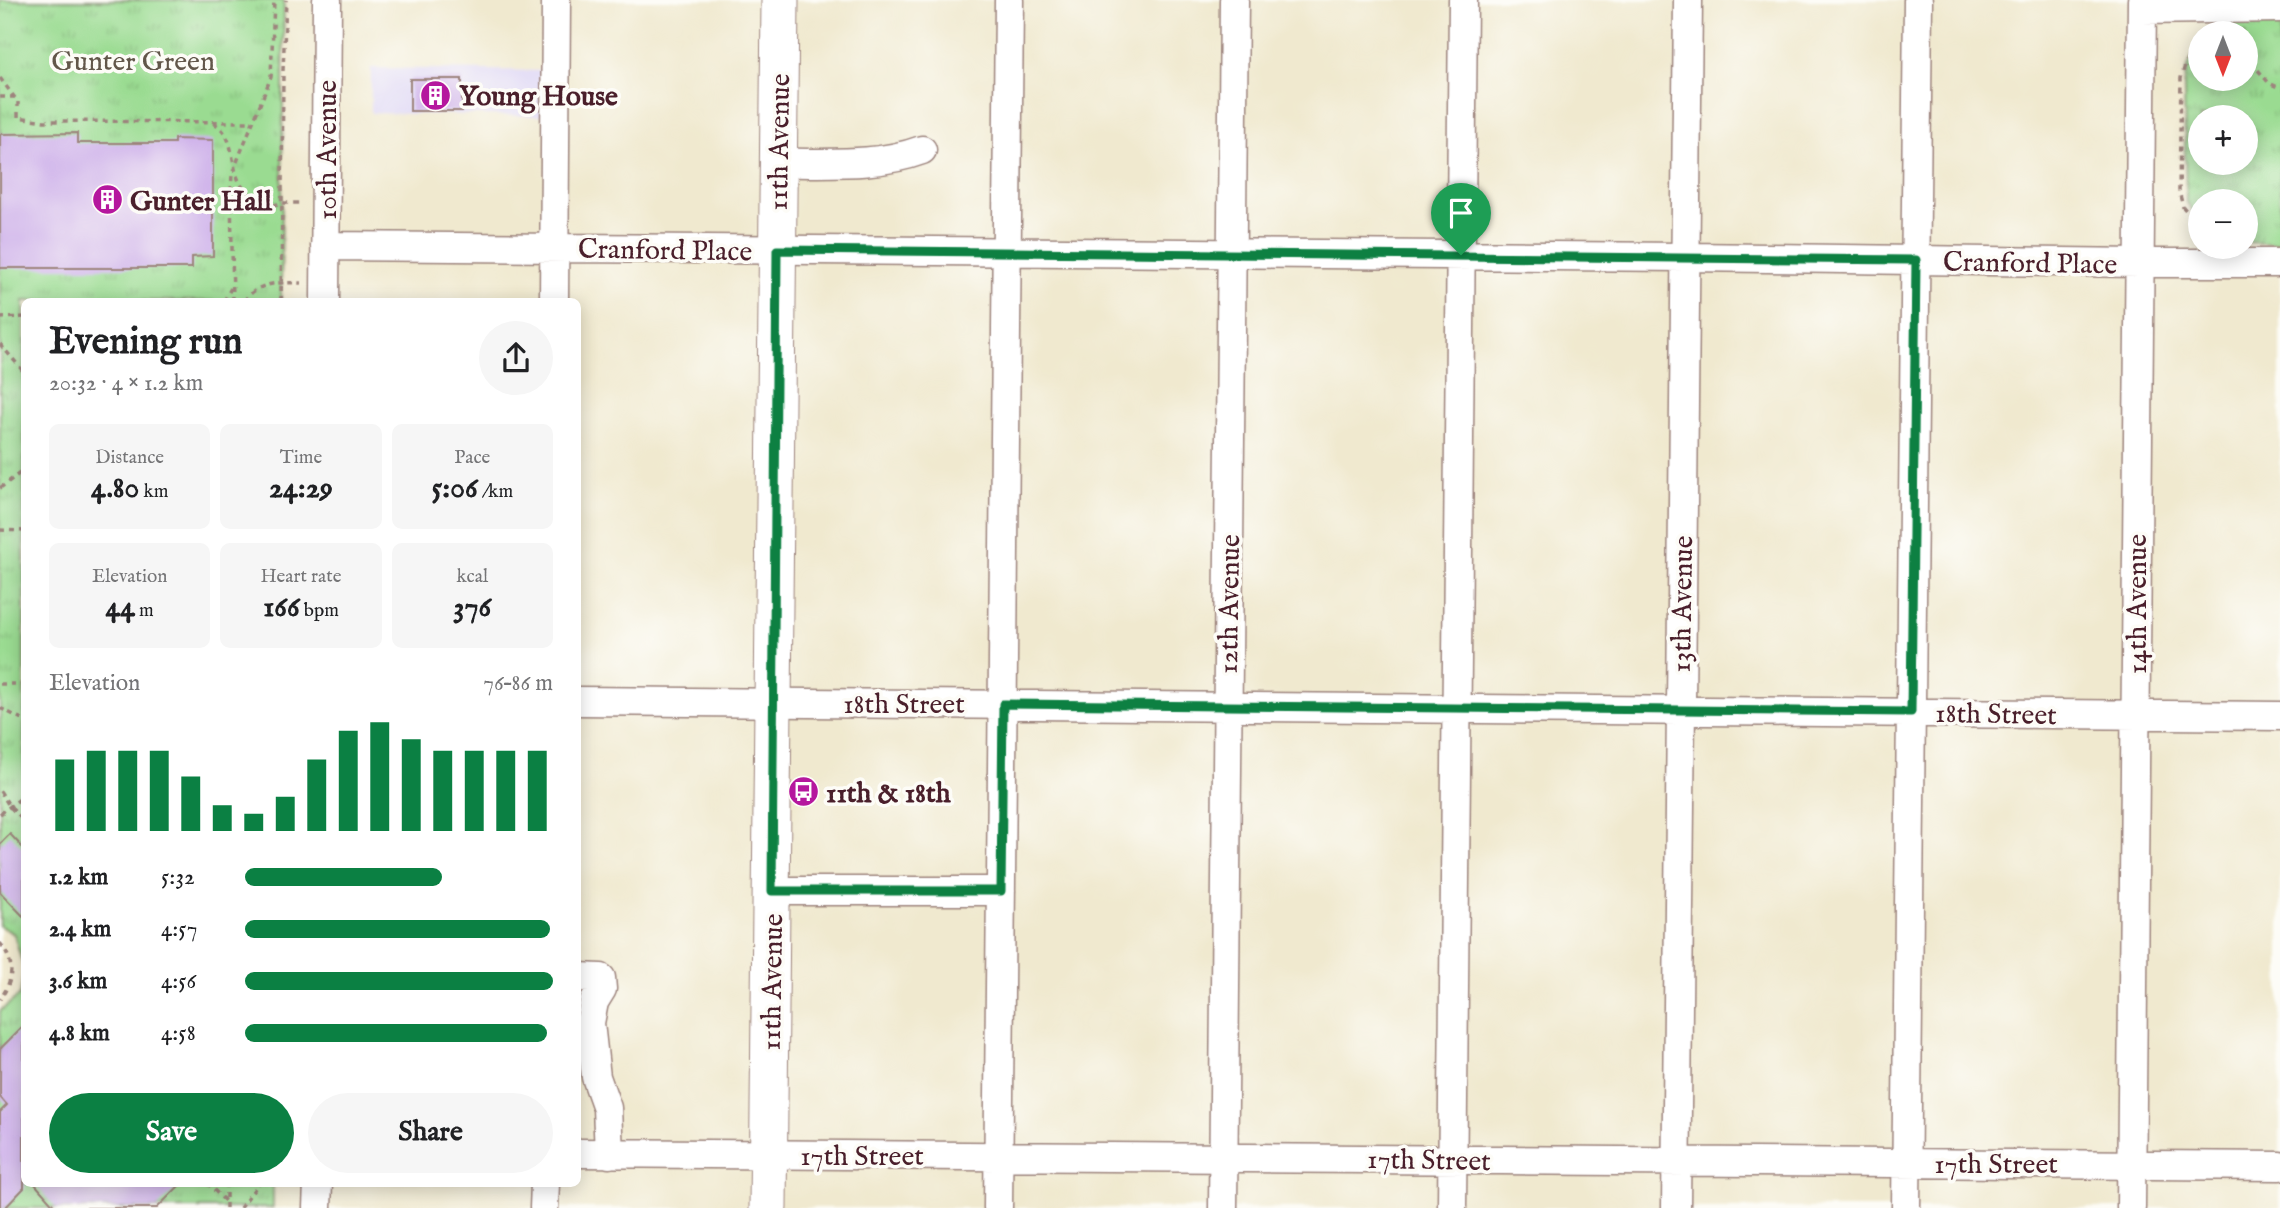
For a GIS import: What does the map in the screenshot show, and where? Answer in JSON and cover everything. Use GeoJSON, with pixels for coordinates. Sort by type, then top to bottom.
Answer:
{"type":"FeatureCollection","features":[{"type":"Feature","properties":{"kind":"main road","name":"11th Avenue"},"geometry":{"type":"LineString","coordinates":[[768,1208],[780,0]]}},
{"type":"Feature","properties":{"kind":"street","name":"10th Avenue"},"geometry":{"type":"LineString","coordinates":[[317,292],[325,246],[327,0]]}},
{"type":"Feature","properties":{"kind":"street"},"geometry":{"type":"LineString","coordinates":[[554,298],[556,0]]}},
{"type":"Feature","properties":{"kind":"street"},"geometry":{"type":"LineString","coordinates":[[998,1208],[1009,0]]}},
{"type":"Feature","properties":{"kind":"street","name":"12th Avenue"},"geometry":{"type":"LineString","coordinates":[[1223,1208],[1234,0]]}},
{"type":"Feature","properties":{"kind":"street"},"geometry":{"type":"LineString","coordinates":[[1452,1208],[1463,0]]}},
{"type":"Feature","properties":{"kind":"street","name":"13th Avenue"},"geometry":{"type":"LineString","coordinates":[[1676,1208],[1688,0]]}},
{"type":"Feature","properties":{"kind":"street"},"geometry":{"type":"LineString","coordinates":[[1906,1208],[1918,0]]}},
{"type":"Feature","properties":{"kind":"street"},"geometry":{"type":"LineString","coordinates":[[2142,5],[2280,8]]}},
{"type":"Feature","properties":{"kind":"street","name":"14th Avenue"},"geometry":{"type":"LineString","coordinates":[[2131,1208],[2142,5]]}},
{"type":"Feature","properties":{"kind":"street"},"geometry":{"type":"LineString","coordinates":[[778,163],[879,162],[898,159],[922,150]]}},
{"type":"Feature","properties":{"kind":"street","name":"Cranford Place"},"geometry":{"type":"LineString","coordinates":[[325,246],[2138,263],[2280,262]]}},
{"type":"Feature","properties":{"kind":"street","name":"18th Street"},"geometry":{"type":"LineString","coordinates":[[581,701],[2280,716]]}},
{"type":"Feature","properties":{"kind":"street"},"geometry":{"type":"LineString","coordinates":[[772,891],[1001,891]]}},
{"type":"Feature","properties":{"kind":"street"},"geometry":{"type":"LineString","coordinates":[[581,977],[601,978],[602,989],[594,1002],[590,1023],[596,1077],[607,1108],[608,1154]]}},
{"type":"Feature","properties":{"kind":"street","name":"17th Street"},"geometry":{"type":"LineString","coordinates":[[581,1153],[2280,1166]]}},
{"type":"Feature","properties":{"kind":"street"},"geometry":{"type":"LineString","coordinates":[[317,1208],[318,1187]]}},
{"type":"Feature","properties":{"kind":"street"},"geometry":{"type":"LineString","coordinates":[[544,1208],[545,1187]]}},
{"type":"Feature","properties":{"kind":"path"},"geometry":{"type":"LineString","coordinates":[[233,298],[231,192],[236,165],[271,77],[274,0]]}},
{"type":"Feature","properties":{"kind":"path"},"geometry":{"type":"LineString","coordinates":[[281,298],[286,0]]}},
{"type":"Feature","properties":{"kind":"path"},"geometry":{"type":"LineString","coordinates":[[2188,57],[2181,78],[2179,191],[2183,207],[2188,213]]}},
{"type":"Feature","properties":{"kind":"path"},"geometry":{"type":"LineString","coordinates":[[2258,70],[2269,83],[2280,88]]}},
{"type":"Feature","properties":{"kind":"path"},"geometry":{"type":"LineString","coordinates":[[0,78],[18,102],[18,117],[44,121],[253,122]]}},
{"type":"Feature","properties":{"kind":"path"},"geometry":{"type":"LineString","coordinates":[[0,97],[15,97]]}},
{"type":"Feature","properties":{"kind":"path"},"geometry":{"type":"LineString","coordinates":[[207,121],[217,124],[224,132],[242,186],[254,198],[269,206],[282,203],[311,204]]}},
{"type":"Feature","properties":{"kind":"path"},"geometry":{"type":"LineString","coordinates":[[247,298],[255,288],[282,283],[317,292]]}},
{"type":"Feature","properties":{"kind":"path"},"geometry":{"type":"LineString","coordinates":[[225,298],[231,286]]}},
{"type":"Feature","properties":{"kind":"path"},"geometry":{"type":"LineString","coordinates":[[0,318],[21,317]]}},
{"type":"Feature","properties":{"kind":"path"},"geometry":{"type":"LineString","coordinates":[[0,344],[21,368]]}},
{"type":"Feature","properties":{"kind":"path"},"geometry":{"type":"LineString","coordinates":[[0,488],[21,472]]}},
{"type":"Feature","properties":{"kind":"path"},"geometry":{"type":"LineString","coordinates":[[0,530],[21,531]]}},
{"type":"Feature","properties":{"kind":"path"},"geometry":{"type":"LineString","coordinates":[[0,684],[21,684]]}},
{"type":"Feature","properties":{"kind":"path"},"geometry":{"type":"LineString","coordinates":[[0,708],[21,718]]}},
{"type":"Feature","properties":{"kind":"path"},"geometry":{"type":"LineString","coordinates":[[0,791],[21,818]]}},
{"type":"Feature","properties":{"kind":"path"},"geometry":{"type":"LineString","coordinates":[[0,814],[21,798]]}},
{"type":"Feature","properties":{"kind":"path"},"geometry":{"type":"LineString","coordinates":[[0,943],[12,964],[9,986],[0,999]]}},
{"type":"Feature","properties":{"kind":"path"},"geometry":{"type":"LineString","coordinates":[[211,1187],[226,1202]]}},
{"type":"Feature","properties":{"kind":"path"},"geometry":{"type":"LineString","coordinates":[[226,1187],[226,1208]]}},
{"type":"Feature","properties":{"kind":"path"},"geometry":{"type":"LineString","coordinates":[[240,1208],[256,1187]]}},
{"type":"Feature","properties":{"kind":"shaded area"},"geometry":{"type":"Polygon","coordinates":[[[371,68],[547,71],[547,116],[371,113],[371,68]]]}},
{"type":"Feature","properties":{"kind":"green space","name":"Gunter Green"},"geometry":{"type":"Polygon","coordinates":[[[0,0],[284,0],[281,298],[21,298],[21,958],[14,934],[0,926],[0,0]]]}},
{"type":"Feature","properties":{"kind":"green space"},"geometry":{"type":"Polygon","coordinates":[[[2258,22],[2280,23],[2280,244],[2258,243],[2258,189],[2188,189],[2188,204],[2186,201],[2184,86],[2188,68],[2188,91],[2258,91],[2258,22]]]}},
{"type":"Feature","properties":{"kind":"green space"},"geometry":{"type":"Polygon","coordinates":[[[21,989],[21,1187],[273,1187],[273,1208],[0,1208],[0,1011],[20,995],[21,989]]]}},
{"type":"Feature","properties":{"kind":"building","name":"Young House"},"geometry":{"type":"Polygon","coordinates":[[[410,79],[462,79],[462,111],[410,111],[410,79]]]}},
{"type":"Feature","properties":{"kind":"building","name":"Gunter Hall"},"geometry":{"type":"Polygon","coordinates":[[[77,133],[77,143],[174,143],[174,139],[213,140],[213,256],[192,257],[192,268],[0,268],[0,134],[77,133]]]}},
{"type":"Feature","properties":{"kind":"building"},"geometry":{"type":"Polygon","coordinates":[[[10,834],[21,846],[21,914],[0,892],[0,844],[10,834]]]}},
{"type":"Feature","properties":{"kind":"building"},"geometry":{"type":"Polygon","coordinates":[[[21,1028],[21,1187],[24,1188],[5,1208],[0,1208],[0,1112],[7,1105],[0,1097],[0,1049],[21,1028]]]}},
{"type":"Feature","properties":{"kind":"building"},"geometry":{"type":"Polygon","coordinates":[[[38,1187],[178,1187],[157,1208],[56,1208],[38,1187]]]}},
{"type":"Feature","properties":{"kind":"place","name":"Young House"},"geometry":{"type":"Point","coordinates":[436,95]}},
{"type":"Feature","properties":{"kind":"place","name":"Gunter Hall"},"geometry":{"type":"Point","coordinates":[107,200]}},
{"type":"Feature","properties":{"kind":"place","name":"11th & 18th"},"geometry":{"type":"Point","coordinates":[803,792]}},
{"type":"Feature","properties":{"kind":"route"},"geometry":{"type":"LineString","coordinates":[[777,250],[1461,255],[1916,260],[1911,712],[1003,704],[1001,891],[772,891],[777,250]]}}]}
